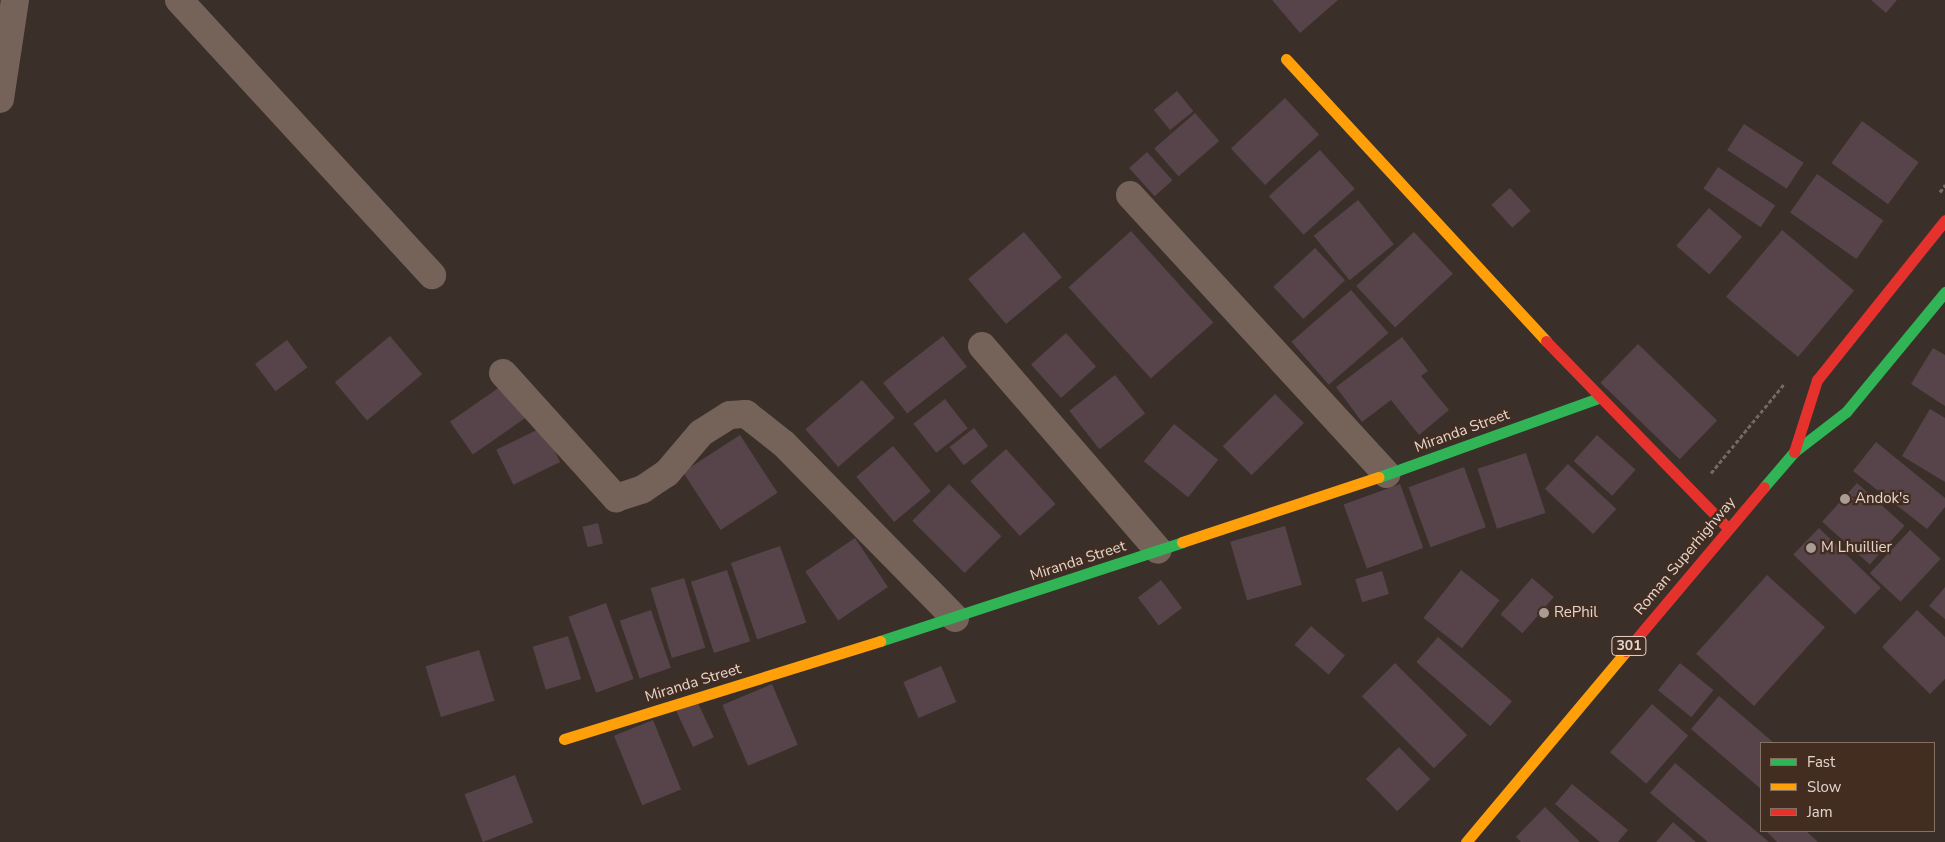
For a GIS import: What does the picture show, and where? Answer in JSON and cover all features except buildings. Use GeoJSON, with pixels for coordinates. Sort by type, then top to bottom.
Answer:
{"type":"FeatureCollection","features":[{"type":"Feature","properties":{"kind":"street"},"geometry":{"type":"LineString","coordinates":[[0,99],[15,0]]}},
{"type":"Feature","properties":{"kind":"street"},"geometry":{"type":"LineString","coordinates":[[180,0],[432,275]]}},
{"type":"Feature","properties":{"kind":"street"},"geometry":{"type":"LineString","coordinates":[[1286,59],[1598,398],[1728,528]]}},
{"type":"Feature","properties":{"kind":"street"},"geometry":{"type":"LineString","coordinates":[[1130,195],[1388,474]]}},
{"type":"Feature","properties":{"kind":"street","name":"Roman Superhighway"},"geometry":{"type":"LineString","coordinates":[[1794,452],[1817,380],[1945,220]]}},
{"type":"Feature","properties":{"kind":"street","name":"Roman Superhighway"},"geometry":{"type":"LineString","coordinates":[[1466,842],[1728,528],[1794,452],[1846,412],[1945,292]]}},
{"type":"Feature","properties":{"kind":"street"},"geometry":{"type":"LineString","coordinates":[[982,346],[1158,550]]}},
{"type":"Feature","properties":{"kind":"street"},"geometry":{"type":"LineString","coordinates":[[503,373],[616,498],[643,489],[667,473],[701,433],[730,415],[746,414],[784,444],[955,618]]}},
{"type":"Feature","properties":{"kind":"street","name":"Miranda Street"},"geometry":{"type":"LineString","coordinates":[[564,739],[955,618],[1388,474],[1598,398]]}},
{"type":"Feature","properties":{"kind":"traffic: fast"},"geometry":{"type":"LineString","coordinates":[[1764,487],[1794,452],[1846,412],[1945,292]]}},
{"type":"Feature","properties":{"kind":"traffic: fast"},"geometry":{"type":"LineString","coordinates":[[1379,477],[1598,398]]}},
{"type":"Feature","properties":{"kind":"traffic: fast"},"geometry":{"type":"LineString","coordinates":[[880,641],[1182,542]]}},
{"type":"Feature","properties":{"kind":"traffic: slow"},"geometry":{"type":"LineString","coordinates":[[1286,59],[1546,341]]}},
{"type":"Feature","properties":{"kind":"traffic: slow"},"geometry":{"type":"LineString","coordinates":[[1182,542],[1379,477]]}},
{"type":"Feature","properties":{"kind":"traffic: slow"},"geometry":{"type":"LineString","coordinates":[[564,739],[880,641]]}},
{"type":"Feature","properties":{"kind":"traffic: slow"},"geometry":{"type":"LineString","coordinates":[[1466,842],[1626,651]]}},
{"type":"Feature","properties":{"kind":"traffic: jam"},"geometry":{"type":"LineString","coordinates":[[1794,452],[1817,380],[1945,220]]}},
{"type":"Feature","properties":{"kind":"traffic: jam"},"geometry":{"type":"LineString","coordinates":[[1546,341],[1728,528]]}},
{"type":"Feature","properties":{"kind":"traffic: jam"},"geometry":{"type":"LineString","coordinates":[[1626,651],[1764,487]]}},
{"type":"Feature","properties":{"kind":"place","name":"Andok's"},"geometry":{"type":"Point","coordinates":[1845,499]}},
{"type":"Feature","properties":{"kind":"place","name":"M Lhuillier"},"geometry":{"type":"Point","coordinates":[1811,548]}},
{"type":"Feature","properties":{"kind":"place","name":"RePhil"},"geometry":{"type":"Point","coordinates":[1544,613]}}]}
